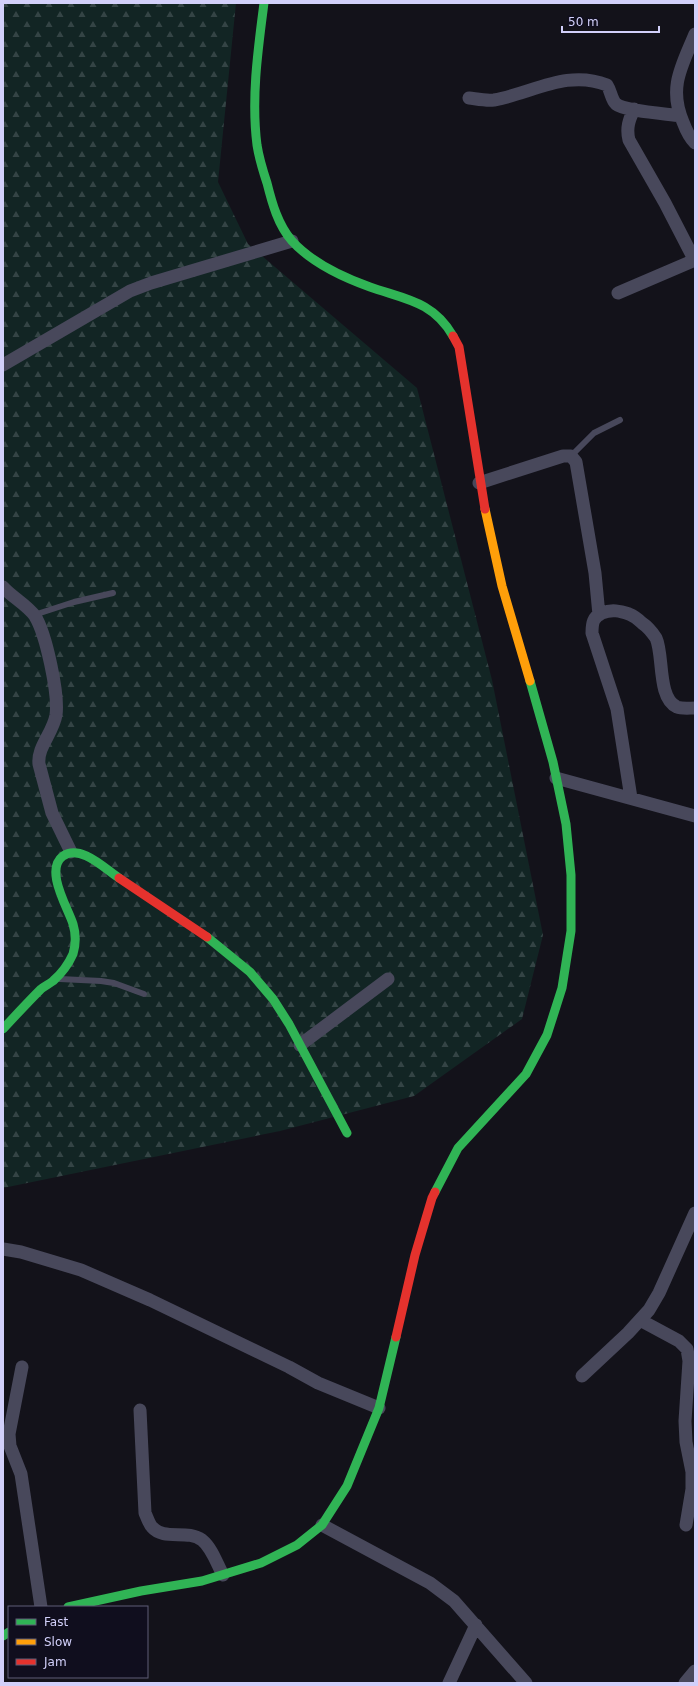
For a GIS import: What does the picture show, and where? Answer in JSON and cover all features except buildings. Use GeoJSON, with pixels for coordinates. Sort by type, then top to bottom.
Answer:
{"type":"FeatureCollection","features":[{"type":"Feature","properties":{"kind":"main road"},"geometry":{"type":"LineString","coordinates":[[73,1606],[141,1591],[202,1581],[261,1563],[297,1546],[322,1525],[347,1486],[379,1408],[415,1255],[432,1198],[458,1148],[526,1074],[547,1035],[562,988],[571,931],[571,875],[566,824],[556,778],[502,586],[486,518],[479,483],[459,347],[439,316],[424,306],[370,287],[332,270],[311,258],[292,241],[283,228],[270,200],[258,146],[255,110],[257,62],[264,3]]}},
{"type":"Feature","properties":{"kind":"main road"},"geometry":{"type":"LineString","coordinates":[[3,1029],[43,987],[54,979],[72,956],[76,941],[72,918],[58,884],[56,873],[59,861],[64,855],[71,852],[78,852],[85,855],[218,945],[250,972],[273,998],[289,1024],[347,1133]]}},
{"type":"Feature","properties":{"kind":"street"},"geometry":{"type":"LineString","coordinates":[[695,34],[680,69],[675,90],[680,116],[690,137],[695,143]]}},
{"type":"Feature","properties":{"kind":"street"},"geometry":{"type":"LineString","coordinates":[[469,98],[494,100],[550,83],[575,79],[607,85],[615,104],[619,106],[680,116]]}},
{"type":"Feature","properties":{"kind":"street"},"geometry":{"type":"LineString","coordinates":[[618,293],[695,260],[629,140],[627,131],[628,122],[634,109]]}},
{"type":"Feature","properties":{"kind":"street"},"geometry":{"type":"LineString","coordinates":[[3,366],[130,291],[151,283],[292,241]]}},
{"type":"Feature","properties":{"kind":"street"},"geometry":{"type":"LineString","coordinates":[[479,483],[563,456],[571,456],[576,462],[593,559],[598,615]]}},
{"type":"Feature","properties":{"kind":"street"},"geometry":{"type":"LineString","coordinates":[[3,587],[34,615],[42,635],[54,682],[56,716],[50,734],[38,757],[52,813],[71,852]]}},
{"type":"Feature","properties":{"kind":"street"},"geometry":{"type":"LineString","coordinates":[[631,798],[617,710],[592,633],[592,623],[598,615],[608,611],[620,611],[632,615],[650,628],[657,639],[664,689],[670,702],[676,707],[695,708]]}},
{"type":"Feature","properties":{"kind":"street"},"geometry":{"type":"LineString","coordinates":[[556,778],[695,816]]}},
{"type":"Feature","properties":{"kind":"street"},"geometry":{"type":"LineString","coordinates":[[300,1045],[388,979]]}},
{"type":"Feature","properties":{"kind":"street"},"geometry":{"type":"LineString","coordinates":[[582,1376],[649,1310],[659,1293],[695,1213]]}},
{"type":"Feature","properties":{"kind":"street"},"geometry":{"type":"LineString","coordinates":[[3,1249],[21,1252],[81,1270],[150,1300],[289,1367],[318,1383],[379,1408]]}},
{"type":"Feature","properties":{"kind":"street"},"geometry":{"type":"LineString","coordinates":[[640,1320],[679,1342],[686,1349],[689,1361],[685,1421],[686,1442],[692,1472],[692,1489],[686,1525]]}},
{"type":"Feature","properties":{"kind":"street"},"geometry":{"type":"LineString","coordinates":[[22,1367],[9,1434],[10,1446],[21,1474],[41,1606]]}},
{"type":"Feature","properties":{"kind":"street"},"geometry":{"type":"LineString","coordinates":[[140,1410],[145,1513],[151,1526],[160,1534],[191,1536],[201,1540],[208,1547],[223,1575]]}},
{"type":"Feature","properties":{"kind":"street"},"geometry":{"type":"LineString","coordinates":[[322,1525],[430,1583],[454,1601],[526,1683]]}},
{"type":"Feature","properties":{"kind":"street"},"geometry":{"type":"LineString","coordinates":[[449,1683],[476,1625]]}},
{"type":"Feature","properties":{"kind":"street"},"geometry":{"type":"LineString","coordinates":[[685,1683],[695,1671]]}},
{"type":"Feature","properties":{"kind":"lane"},"geometry":{"type":"LineString","coordinates":[[571,456],[594,433],[620,420]]}},
{"type":"Feature","properties":{"kind":"lane"},"geometry":{"type":"LineString","coordinates":[[34,615],[74,602],[113,593]]}},
{"type":"Feature","properties":{"kind":"lane"},"geometry":{"type":"LineString","coordinates":[[54,979],[114,983],[144,994]]}},
{"type":"Feature","properties":{"kind":"green space"},"geometry":{"type":"Polygon","coordinates":[[[3,3],[236,3],[218,182],[248,244],[417,388],[492,680],[543,935],[522,1019],[414,1096],[280,1131],[3,1188],[3,3]]]}},
{"type":"Feature","properties":{"kind":"traffic: fast"},"geometry":{"type":"LineString","coordinates":[[264,3],[256,74],[255,127],[261,164],[273,206],[279,221],[292,241],[318,263],[349,279],[417,303],[427,308],[445,324],[453,336]]}},
{"type":"Feature","properties":{"kind":"traffic: fast"},"geometry":{"type":"LineString","coordinates":[[435,1192],[458,1148],[526,1074],[547,1035],[562,988],[571,931],[571,875],[566,824],[553,762],[530,681]]}},
{"type":"Feature","properties":{"kind":"traffic: fast"},"geometry":{"type":"LineString","coordinates":[[3,1029],[41,989],[59,975],[73,954],[75,932],[56,879],[58,862],[63,856],[70,853],[85,855],[119,878]]}},
{"type":"Feature","properties":{"kind":"traffic: fast"},"geometry":{"type":"LineString","coordinates":[[207,937],[250,972],[273,999],[289,1024],[347,1133]]}},
{"type":"Feature","properties":{"kind":"traffic: fast"},"geometry":{"type":"LineString","coordinates":[[73,1606],[141,1591],[202,1581],[261,1563],[297,1545],[322,1525],[347,1486],[379,1408],[396,1337]]}},
{"type":"Feature","properties":{"kind":"traffic: fast"},"geometry":{"type":"LineString","coordinates":[[3,1636],[8,1633]]}},
{"type":"Feature","properties":{"kind":"traffic: slow"},"geometry":{"type":"LineString","coordinates":[[485,509],[502,586],[530,681]]}},
{"type":"Feature","properties":{"kind":"traffic: jam"},"geometry":{"type":"LineString","coordinates":[[453,336],[459,347],[485,509]]}},
{"type":"Feature","properties":{"kind":"traffic: jam"},"geometry":{"type":"LineString","coordinates":[[119,878],[207,937]]}},
{"type":"Feature","properties":{"kind":"traffic: jam"},"geometry":{"type":"LineString","coordinates":[[396,1337],[415,1255],[435,1192]]}}]}
